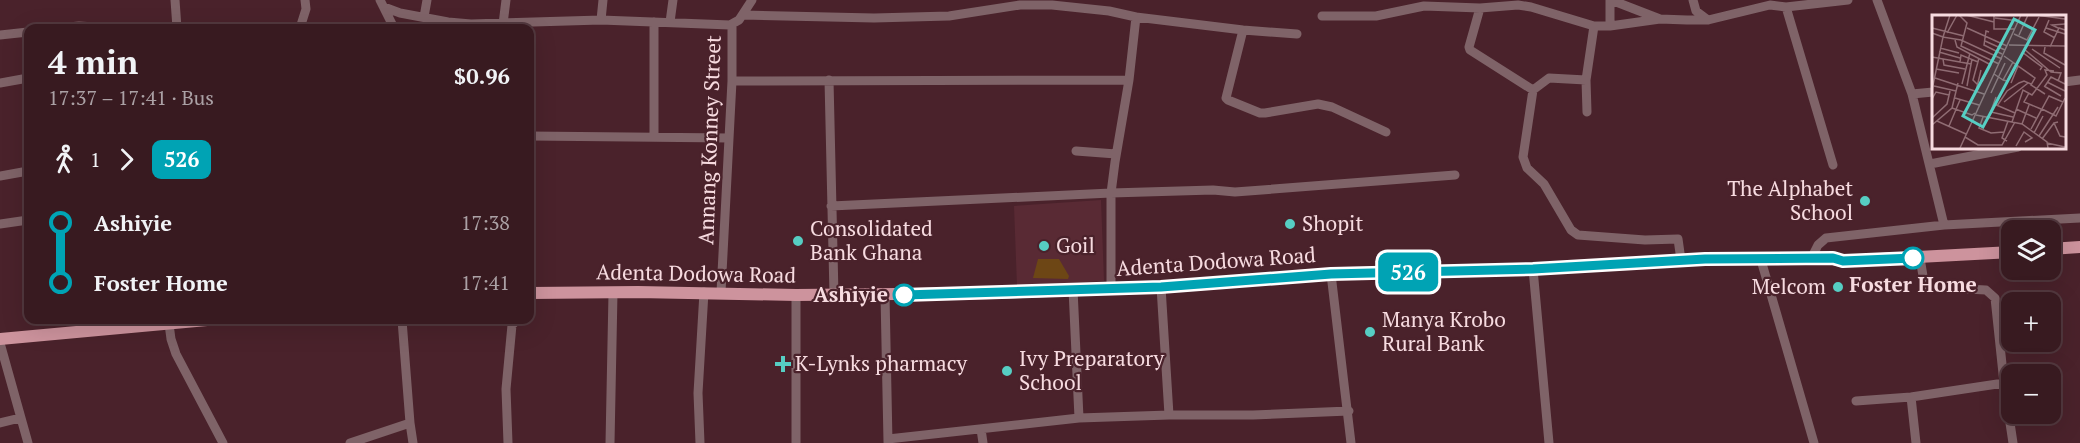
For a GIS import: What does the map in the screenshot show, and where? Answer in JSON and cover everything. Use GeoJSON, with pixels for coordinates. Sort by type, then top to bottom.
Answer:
{"type":"FeatureCollection","features":[{"type":"Feature","properties":{"kind":"main road"},"geometry":{"type":"LineString","coordinates":[[2061,248],[2080,247]]}},
{"type":"Feature","properties":{"kind":"main road","name":"Adenta Dodowa Road"},"geometry":{"type":"LineString","coordinates":[[534,293],[721,292],[885,295],[1006,293],[1161,287],[1331,274],[1533,269],[1681,260],[1833,258],[1843,261],[2001,253]]}},
{"type":"Feature","properties":{"kind":"main road"},"geometry":{"type":"LineString","coordinates":[[0,341],[170,324]]}},
{"type":"Feature","properties":{"kind":"street"},"geometry":{"type":"LineString","coordinates":[[175,0],[177,24]]}},
{"type":"Feature","properties":{"kind":"street"},"geometry":{"type":"LineString","coordinates":[[301,24],[306,9],[305,0]]}},
{"type":"Feature","properties":{"kind":"street"},"geometry":{"type":"LineString","coordinates":[[424,16],[427,0]]}},
{"type":"Feature","properties":{"kind":"street"},"geometry":{"type":"LineString","coordinates":[[503,24],[506,0]]}},
{"type":"Feature","properties":{"kind":"street"},"geometry":{"type":"LineString","coordinates":[[601,20],[603,0]]}},
{"type":"Feature","properties":{"kind":"street"},"geometry":{"type":"LineString","coordinates":[[670,22],[674,0]]}},
{"type":"Feature","properties":{"kind":"street"},"geometry":{"type":"LineString","coordinates":[[382,4],[400,13],[448,22],[503,24],[601,20],[732,24],[743,15],[752,0]]}},
{"type":"Feature","properties":{"kind":"street"},"geometry":{"type":"LineString","coordinates":[[1610,26],[1610,0],[1660,19]]}},
{"type":"Feature","properties":{"kind":"street"},"geometry":{"type":"LineString","coordinates":[[1693,0],[1696,10],[1708,20]]}},
{"type":"Feature","properties":{"kind":"street"},"geometry":{"type":"LineString","coordinates":[[1322,16],[1376,16],[1424,6],[1480,8],[1518,5],[1594,26],[1610,26],[1660,19],[1708,20],[1769,3],[1786,6],[1848,0]]}},
{"type":"Feature","properties":{"kind":"street"},"geometry":{"type":"LineString","coordinates":[[1877,0],[1912,94],[1944,225]]}},
{"type":"Feature","properties":{"kind":"street"},"geometry":{"type":"LineString","coordinates":[[382,4],[392,24]]}},
{"type":"Feature","properties":{"kind":"street"},"geometry":{"type":"LineString","coordinates":[[743,15],[874,18],[950,16],[1020,5],[1052,5],[1243,30],[1297,34]]}},
{"type":"Feature","properties":{"kind":"street"},"geometry":{"type":"LineString","coordinates":[[1786,6],[1833,165]]}},
{"type":"Feature","properties":{"kind":"street"},"geometry":{"type":"LineString","coordinates":[[1480,8],[1470,50],[1533,90]]}},
{"type":"Feature","properties":{"kind":"street"},"geometry":{"type":"LineString","coordinates":[[1112,288],[1111,193],[1129,80],[1136,17]]}},
{"type":"Feature","properties":{"kind":"street"},"geometry":{"type":"LineString","coordinates":[[654,22],[654,137]]}},
{"type":"Feature","properties":{"kind":"street","name":"Annang Konney Street"},"geometry":{"type":"LineString","coordinates":[[721,292],[732,81],[732,24]]}},
{"type":"Feature","properties":{"kind":"street"},"geometry":{"type":"LineString","coordinates":[[1587,112],[1586,81],[1594,26]]}},
{"type":"Feature","properties":{"kind":"street"},"geometry":{"type":"LineString","coordinates":[[1243,30],[1226,98],[1229,101],[1260,113],[1318,104],[1332,107],[1386,132]]}},
{"type":"Feature","properties":{"kind":"street"},"geometry":{"type":"LineString","coordinates":[[0,35],[24,32]]}},
{"type":"Feature","properties":{"kind":"street"},"geometry":{"type":"LineString","coordinates":[[1586,81],[1549,78],[1533,90],[1522,157],[1524,163],[1544,184],[1571,230],[1578,235],[1679,240],[1681,260]]}},
{"type":"Feature","properties":{"kind":"street"},"geometry":{"type":"LineString","coordinates":[[0,83],[24,79]]}},
{"type":"Feature","properties":{"kind":"street"},"geometry":{"type":"LineString","coordinates":[[829,80],[834,295]]}},
{"type":"Feature","properties":{"kind":"street"},"geometry":{"type":"LineString","coordinates":[[732,81],[1129,80]]}},
{"type":"Feature","properties":{"kind":"street"},"geometry":{"type":"LineString","coordinates":[[2065,82],[2080,81]]}},
{"type":"Feature","properties":{"kind":"street"},"geometry":{"type":"LineString","coordinates":[[1912,94],[1932,92]]}},
{"type":"Feature","properties":{"kind":"street"},"geometry":{"type":"LineString","coordinates":[[534,136],[729,138]]}},
{"type":"Feature","properties":{"kind":"street"},"geometry":{"type":"LineString","coordinates":[[1930,164],[2013,148]]}},
{"type":"Feature","properties":{"kind":"street"},"geometry":{"type":"LineString","coordinates":[[1076,151],[1116,154]]}},
{"type":"Feature","properties":{"kind":"street"},"geometry":{"type":"LineString","coordinates":[[0,176],[24,172]]}},
{"type":"Feature","properties":{"kind":"street"},"geometry":{"type":"LineString","coordinates":[[831,206],[1111,193],[1213,190],[1235,192],[1455,175]]}},
{"type":"Feature","properties":{"kind":"street"},"geometry":{"type":"LineString","coordinates":[[1811,259],[1818,245],[1826,238],[1944,225],[2080,218]]}},
{"type":"Feature","properties":{"kind":"street"},"geometry":{"type":"LineString","coordinates":[[0,224],[24,221]]}},
{"type":"Feature","properties":{"kind":"street"},"geometry":{"type":"LineString","coordinates":[[1920,258],[1924,282],[1928,287],[1986,290],[1993,294],[2002,364]]}},
{"type":"Feature","properties":{"kind":"street"},"geometry":{"type":"LineString","coordinates":[[1761,260],[1814,443]]}},
{"type":"Feature","properties":{"kind":"street"},"geometry":{"type":"LineString","coordinates":[[1533,269],[1549,443]]}},
{"type":"Feature","properties":{"kind":"street"},"geometry":{"type":"LineString","coordinates":[[1331,274],[1352,443]]}},
{"type":"Feature","properties":{"kind":"street"},"geometry":{"type":"LineString","coordinates":[[1161,287],[1169,415]]}},
{"type":"Feature","properties":{"kind":"street"},"geometry":{"type":"LineString","coordinates":[[1073,289],[1079,418]]}},
{"type":"Feature","properties":{"kind":"street"},"geometry":{"type":"LineString","coordinates":[[700,443],[699,393],[704,292]]}},
{"type":"Feature","properties":{"kind":"street"},"geometry":{"type":"LineString","coordinates":[[610,443],[613,293]]}},
{"type":"Feature","properties":{"kind":"street"},"geometry":{"type":"LineString","coordinates":[[796,295],[796,443]]}},
{"type":"Feature","properties":{"kind":"street"},"geometry":{"type":"LineString","coordinates":[[885,295],[888,441],[1079,418],[1349,411]]}},
{"type":"Feature","properties":{"kind":"street"},"geometry":{"type":"LineString","coordinates":[[170,324],[171,339],[176,354],[223,443]]}},
{"type":"Feature","properties":{"kind":"street"},"geometry":{"type":"LineString","coordinates":[[402,324],[413,443]]}},
{"type":"Feature","properties":{"kind":"street"},"geometry":{"type":"LineString","coordinates":[[508,443],[506,389],[513,324]]}},
{"type":"Feature","properties":{"kind":"street"},"geometry":{"type":"LineString","coordinates":[[0,341],[28,443]]}},
{"type":"Feature","properties":{"kind":"street"},"geometry":{"type":"LineString","coordinates":[[1856,401],[1911,397],[2001,383]]}},
{"type":"Feature","properties":{"kind":"street"},"geometry":{"type":"LineString","coordinates":[[1911,397],[1916,443]]}},
{"type":"Feature","properties":{"kind":"street"},"geometry":{"type":"LineString","coordinates":[[0,423],[20,418]]}},
{"type":"Feature","properties":{"kind":"street"},"geometry":{"type":"LineString","coordinates":[[350,443],[410,423]]}},
{"type":"Feature","properties":{"kind":"street"},"geometry":{"type":"LineString","coordinates":[[2010,424],[2013,443]]}},
{"type":"Feature","properties":{"kind":"street"},"geometry":{"type":"LineString","coordinates":[[981,429],[983,443]]}},
{"type":"Feature","properties":{"kind":"shaded area"},"geometry":{"type":"Polygon","coordinates":[[[1101,200],[1104,281],[1017,286],[1014,206],[1101,200]]]}},
{"type":"Feature","properties":{"kind":"shaded area"},"geometry":{"type":"Polygon","coordinates":[[[1038,259],[1059,259],[1069,276],[1068,279],[1033,278],[1038,259]]]}},
{"type":"Feature","properties":{"kind":"bus line","name":"526"},"geometry":{"type":"LineString","coordinates":[[904,295],[1161,287],[1331,274],[1533,269],[1705,259],[1833,258],[1843,261],[1913,258]]}},
{"type":"Feature","properties":{"kind":"place","name":"The Alphabet School"},"geometry":{"type":"Point","coordinates":[1865,201]}},
{"type":"Feature","properties":{"kind":"place","name":"Shopit"},"geometry":{"type":"Point","coordinates":[1290,224]}},
{"type":"Feature","properties":{"kind":"place","name":"Consolidated Bank Ghana"},"geometry":{"type":"Point","coordinates":[798,241]}},
{"type":"Feature","properties":{"kind":"place","name":"Goil"},"geometry":{"type":"Point","coordinates":[1044,246]}},
{"type":"Feature","properties":{"kind":"place","name":"Foster Home"},"geometry":{"type":"Point","coordinates":[1913,258]}},
{"type":"Feature","properties":{"kind":"place","name":"Melcom"},"geometry":{"type":"Point","coordinates":[1838,287]}},
{"type":"Feature","properties":{"kind":"place","name":"Ashiyie"},"geometry":{"type":"Point","coordinates":[904,295]}},
{"type":"Feature","properties":{"kind":"place","name":"Manya Krobo Rural Bank"},"geometry":{"type":"Point","coordinates":[1370,332]}},
{"type":"Feature","properties":{"kind":"place","name":"K-Lynks pharmacy"},"geometry":{"type":"Point","coordinates":[783,364]}},
{"type":"Feature","properties":{"kind":"place","name":"Ivy Preparatory School"},"geometry":{"type":"Point","coordinates":[1007,371]}}]}
